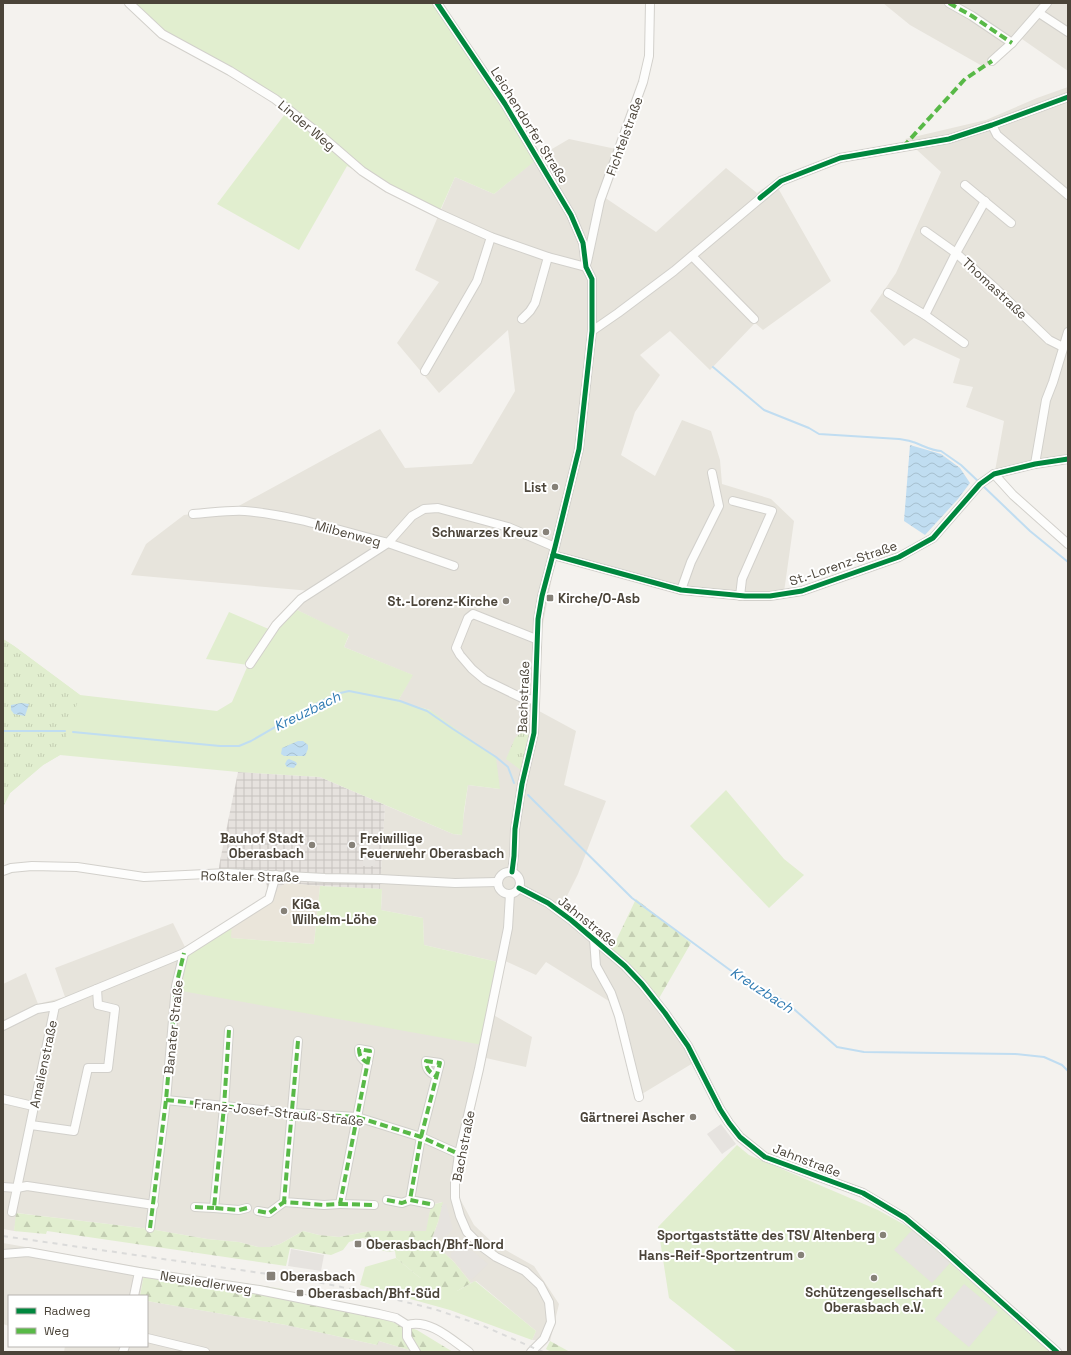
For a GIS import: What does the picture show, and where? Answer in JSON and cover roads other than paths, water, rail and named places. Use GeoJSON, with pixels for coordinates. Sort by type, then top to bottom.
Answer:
{"type":"FeatureCollection","features":[{"type":"Feature","properties":{"kind":"street","name":"Linder Weg"},"geometry":{"type":"LineString","coordinates":[[129,3],[162,34],[230,71],[276,99],[362,171],[388,188],[491,237],[548,257],[586,267]]}},
{"type":"Feature","properties":{"kind":"street","name":"Leichendorfer Straße"},"geometry":{"type":"LineString","coordinates":[[437,3],[505,104],[571,215],[583,243],[586,267]]}},
{"type":"Feature","properties":{"kind":"street","name":"Fichtelstraße"},"geometry":{"type":"LineString","coordinates":[[586,267],[600,201],[643,82],[648,56],[650,3]]}},
{"type":"Feature","properties":{"kind":"street"},"geometry":{"type":"LineString","coordinates":[[949,3],[972,16],[1012,43]]}},
{"type":"Feature","properties":{"kind":"street"},"geometry":{"type":"LineString","coordinates":[[992,61],[1012,43],[1047,3]]}},
{"type":"Feature","properties":{"kind":"street"},"geometry":{"type":"LineString","coordinates":[[1038,14],[1068,32]]}},
{"type":"Feature","properties":{"kind":"street"},"geometry":{"type":"LineString","coordinates":[[592,331],[642,296],[781,181],[840,158],[949,138],[992,125],[1068,97]]}},
{"type":"Feature","properties":{"kind":"street"},"geometry":{"type":"LineString","coordinates":[[992,125],[997,135],[1068,195]]}},
{"type":"Feature","properties":{"kind":"street"},"geometry":{"type":"LineString","coordinates":[[965,185],[1011,223]]}},
{"type":"Feature","properties":{"kind":"street"},"geometry":{"type":"LineString","coordinates":[[925,315],[956,253],[985,201]]}},
{"type":"Feature","properties":{"kind":"street","name":"Thomastraße"},"geometry":{"type":"LineString","coordinates":[[925,231],[956,253],[1050,340],[1063,347]]}},
{"type":"Feature","properties":{"kind":"street"},"geometry":{"type":"LineString","coordinates":[[425,371],[476,281],[491,237]]}},
{"type":"Feature","properties":{"kind":"street"},"geometry":{"type":"LineString","coordinates":[[692,256],[754,319]]}},
{"type":"Feature","properties":{"kind":"street"},"geometry":{"type":"LineString","coordinates":[[522,319],[530,311],[534,302],[548,257]]}},
{"type":"Feature","properties":{"kind":"street"},"geometry":{"type":"LineString","coordinates":[[586,267],[592,279],[592,331]]}},
{"type":"Feature","properties":{"kind":"street"},"geometry":{"type":"LineString","coordinates":[[888,293],[925,315],[964,343]]}},
{"type":"Feature","properties":{"kind":"street","name":"Bachstraße"},"geometry":{"type":"LineString","coordinates":[[512,872],[515,829],[522,784],[534,733],[536,639],[538,619],[542,596],[579,449],[592,331]]}},
{"type":"Feature","properties":{"kind":"street"},"geometry":{"type":"LineString","coordinates":[[1035,464],[1046,400],[1068,332]]}},
{"type":"Feature","properties":{"kind":"street"},"geometry":{"type":"LineString","coordinates":[[1068,459],[1035,464],[994,474],[1013,495],[1068,544]]}},
{"type":"Feature","properties":{"kind":"street"},"geometry":{"type":"LineString","coordinates":[[681,590],[691,562],[720,506],[712,473]]}},
{"type":"Feature","properties":{"kind":"street","name":"St.-Lorenz-Straße"},"geometry":{"type":"LineString","coordinates":[[554,551],[681,590],[740,596],[770,596],[802,591],[899,557],[933,538],[980,484],[994,474]]}},
{"type":"Feature","properties":{"kind":"street"},"geometry":{"type":"LineString","coordinates":[[733,501],[772,511],[742,579],[740,596]]}},
{"type":"Feature","properties":{"kind":"street","name":"Milbenweg"},"geometry":{"type":"LineString","coordinates":[[193,514],[244,511],[302,520],[388,543],[412,516],[424,509],[438,508],[508,527],[554,551]]}},
{"type":"Feature","properties":{"kind":"street"},"geometry":{"type":"LineString","coordinates":[[250,664],[276,625],[301,599],[388,543],[454,566]]}},
{"type":"Feature","properties":{"kind":"street"},"geometry":{"type":"LineString","coordinates":[[535,700],[522,698],[485,680],[460,656],[456,648],[468,618],[473,614],[536,639]]}},
{"type":"Feature","properties":{"kind":"street","name":"Roßtaler Straße"},"geometry":{"type":"LineString","coordinates":[[3,871],[11,868],[32,866],[77,867],[144,877],[227,873],[454,883],[498,882]]}},
{"type":"Feature","properties":{"kind":"street"},"geometry":{"type":"LineString","coordinates":[[506,872],[512,872],[517,876],[520,882],[519,888],[510,894],[502,892],[499,888],[498,882],[500,876],[506,872]]}},
{"type":"Feature","properties":{"kind":"street"},"geometry":{"type":"LineString","coordinates":[[184,953],[269,899],[276,875]]}},
{"type":"Feature","properties":{"kind":"street","name":"Jahnstraße"},"geometry":{"type":"LineString","coordinates":[[519,888],[548,903],[594,939],[638,979],[665,1013],[688,1046],[728,1123],[740,1137],[765,1157],[863,1193],[905,1218],[940,1247],[1057,1352]]}},
{"type":"Feature","properties":{"kind":"street","name":"Bachstraße"},"geometry":{"type":"LineString","coordinates":[[510,894],[508,928],[479,1069],[459,1154],[455,1183],[455,1198],[460,1216],[467,1232],[481,1246],[496,1257],[525,1272],[540,1285],[549,1302],[551,1322],[544,1339],[532,1352]]}},
{"type":"Feature","properties":{"kind":"street","name":"Jahnstraße"},"geometry":{"type":"LineString","coordinates":[[594,939],[596,966],[611,993],[639,1097]]}},
{"type":"Feature","properties":{"kind":"street","name":"Amalienstraße"},"geometry":{"type":"LineString","coordinates":[[12,1212],[31,1125],[33,1106],[54,1006],[184,953]]}},
{"type":"Feature","properties":{"kind":"street","name":"Banater Straße"},"geometry":{"type":"LineString","coordinates":[[150,1228],[166,1100],[176,986],[184,953]]}},
{"type":"Feature","properties":{"kind":"street"},"geometry":{"type":"LineString","coordinates":[[31,1125],[74,1131],[88,1068],[108,1068],[115,1009],[98,1005],[97,989]]}},
{"type":"Feature","properties":{"kind":"street"},"geometry":{"type":"LineString","coordinates":[[3,1026],[38,1009],[54,1006]]}},
{"type":"Feature","properties":{"kind":"street"},"geometry":{"type":"LineString","coordinates":[[214,1208],[224,1107],[229,1030]]}},
{"type":"Feature","properties":{"kind":"street"},"geometry":{"type":"LineString","coordinates":[[284,1202],[290,1113],[298,1041]]}},
{"type":"Feature","properties":{"kind":"street"},"geometry":{"type":"LineString","coordinates":[[340,1204],[368,1063]]}},
{"type":"Feature","properties":{"kind":"street"},"geometry":{"type":"LineString","coordinates":[[410,1200],[421,1137],[436,1076]]}},
{"type":"Feature","properties":{"kind":"street"},"geometry":{"type":"LineString","coordinates":[[3,1099],[33,1106]]}},
{"type":"Feature","properties":{"kind":"street","name":"Franz-Josef-Strauß-Straße"},"geometry":{"type":"LineString","coordinates":[[166,1100],[224,1107],[357,1118],[421,1137],[459,1154]]}},
{"type":"Feature","properties":{"kind":"street"},"geometry":{"type":"LineString","coordinates":[[3,1187],[17,1188],[28,1186],[154,1205]]}},
{"type":"Feature","properties":{"kind":"street"},"geometry":{"type":"LineString","coordinates":[[387,1200],[402,1203],[410,1200],[430,1204]]}},
{"type":"Feature","properties":{"kind":"street"},"geometry":{"type":"LineString","coordinates":[[258,1211],[269,1213],[284,1202],[374,1205]]}},
{"type":"Feature","properties":{"kind":"street"},"geometry":{"type":"LineString","coordinates":[[195,1207],[239,1210],[247,1208]]}},
{"type":"Feature","properties":{"kind":"street","name":"Neusiedlerweg"},"geometry":{"type":"LineString","coordinates":[[3,1254],[28,1252],[139,1272],[259,1290],[396,1318],[407,1325]]}},
{"type":"Feature","properties":{"kind":"street"},"geometry":{"type":"LineString","coordinates":[[134,1295],[139,1272]]}},
{"type":"Feature","properties":{"kind":"street"},"geometry":{"type":"LineString","coordinates":[[416,1352],[408,1337],[407,1325],[413,1323],[423,1324],[437,1330],[470,1352]]}},
{"type":"Feature","properties":{"kind":"street"},"geometry":{"type":"LineString","coordinates":[[148,1338],[205,1352]]}},
{"type":"Feature","properties":{"kind":"water"},"geometry":{"type":"Polygon","coordinates":[[[910,445],[941,454],[960,468],[970,483],[958,499],[925,535],[904,521],[910,445]]]}},
{"type":"Feature","properties":{"kind":"water"},"geometry":{"type":"Polygon","coordinates":[[[21,703],[29,704],[25,716],[14,714],[11,710],[11,705],[21,703]]]}},
{"type":"Feature","properties":{"kind":"water"},"geometry":{"type":"Polygon","coordinates":[[[298,741],[303,741],[308,745],[305,756],[284,756],[281,754],[282,748],[298,741]]]}},
{"type":"Feature","properties":{"kind":"water"},"geometry":{"type":"Polygon","coordinates":[[[289,759],[296,762],[297,764],[294,768],[287,767],[285,764],[289,759]]]}},
{"type":"Feature","properties":{"kind":"waterway"},"geometry":{"type":"LineString","coordinates":[[713,367],[764,410],[809,428],[819,434],[911,441],[931,449],[941,451],[961,465],[979,482]]}},
{"type":"Feature","properties":{"kind":"waterway"},"geometry":{"type":"LineString","coordinates":[[982,485],[1030,531],[1068,562]]}},
{"type":"Feature","properties":{"kind":"waterway","name":"Kreuzbach"},"geometry":{"type":"LineString","coordinates":[[73,732],[220,746],[239,746],[251,741],[310,707],[336,694],[349,691],[400,701],[427,711],[496,757],[508,767],[514,783]]}},
{"type":"Feature","properties":{"kind":"waterway","name":"Kreuzbach"},"geometry":{"type":"LineString","coordinates":[[3,731],[65,731]]}},
{"type":"Feature","properties":{"kind":"waterway","name":"Kreuzbach"},"geometry":{"type":"LineString","coordinates":[[528,795],[632,898],[730,970],[787,1003],[837,1047],[864,1052],[1015,1054],[1044,1057],[1062,1065],[1068,1071]]}},
{"type":"Feature","properties":{"kind":"railway"},"geometry":{"type":"LineString","coordinates":[[3,1236],[303,1279],[365,1292],[434,1309],[481,1325],[543,1352]]}},
{"type":"Feature","properties":{"kind":"place","name":"List"},"geometry":{"type":"Point","coordinates":[555,487]}},
{"type":"Feature","properties":{"kind":"place","name":"Schwarzes Kreuz"},"geometry":{"type":"Point","coordinates":[546,532]}},
{"type":"Feature","properties":{"kind":"place","name":"Kirche/O-Asb"},"geometry":{"type":"Point","coordinates":[550,598]}},
{"type":"Feature","properties":{"kind":"place","name":"St.-Lorenz-Kirche"},"geometry":{"type":"Point","coordinates":[506,601]}},
{"type":"Feature","properties":{"kind":"place","name":"Bauhof Stadt Oberasbach"},"geometry":{"type":"Point","coordinates":[312,845]}},
{"type":"Feature","properties":{"kind":"place","name":"Freiwillige Feuerwehr Oberasbach"},"geometry":{"type":"Point","coordinates":[352,845]}},
{"type":"Feature","properties":{"kind":"place","name":"KiGa Wilhelm-Löhe"},"geometry":{"type":"Point","coordinates":[284,911]}},
{"type":"Feature","properties":{"kind":"place","name":"Gärtnerei Ascher"},"geometry":{"type":"Point","coordinates":[693,1117]}},
{"type":"Feature","properties":{"kind":"place","name":"Sportgaststätte des TSV Altenberg"},"geometry":{"type":"Point","coordinates":[883,1235]}},
{"type":"Feature","properties":{"kind":"place","name":"Oberasbach/Bhf-Nord"},"geometry":{"type":"Point","coordinates":[358,1244]}},
{"type":"Feature","properties":{"kind":"place","name":"Hans-Reif-Sportzentrum"},"geometry":{"type":"Point","coordinates":[801,1255]}},
{"type":"Feature","properties":{"kind":"place","name":"Oberasbach"},"geometry":{"type":"Point","coordinates":[271,1276]}},
{"type":"Feature","properties":{"kind":"place","name":"Schützengesellschaft Oberasbach e.V."},"geometry":{"type":"Point","coordinates":[874,1278]}},
{"type":"Feature","properties":{"kind":"place","name":"Oberasbach/Bhf-Süd"},"geometry":{"type":"Point","coordinates":[300,1293]}}]}
